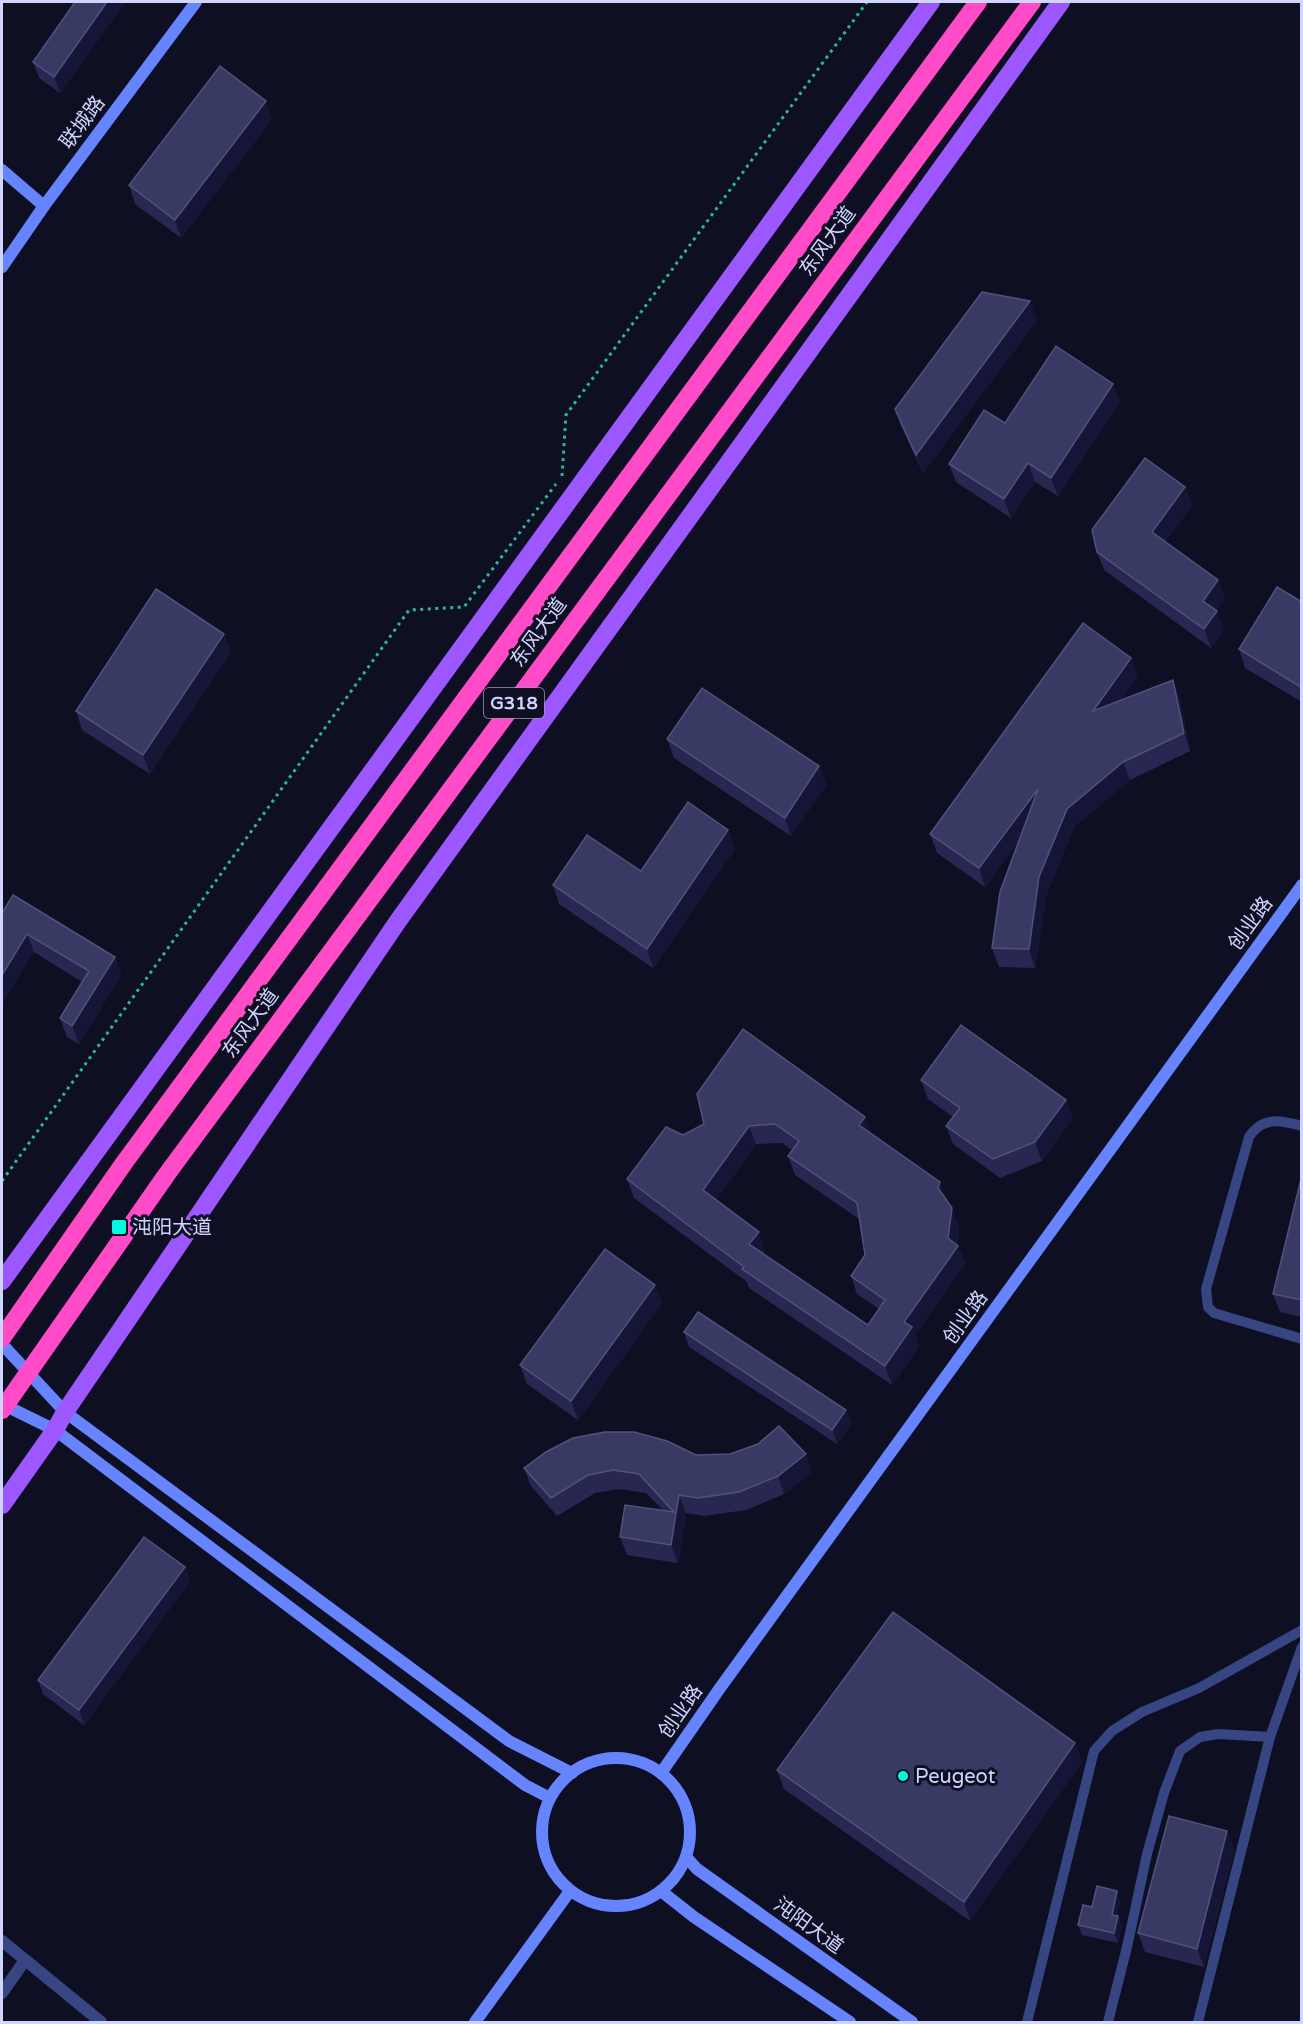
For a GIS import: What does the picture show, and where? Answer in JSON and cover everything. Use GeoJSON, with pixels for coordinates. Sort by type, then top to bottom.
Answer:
{"type":"FeatureCollection","features":[{"type":"Feature","properties":{"kind":"highway","name":"东风大道"},"geometry":{"type":"LineString","coordinates":[[2,1338],[124,1163],[978,2]]}},
{"type":"Feature","properties":{"kind":"highway","name":"东风大道"},"geometry":{"type":"LineString","coordinates":[[2,1410],[166,1174],[1032,2]]}},
{"type":"Feature","properties":{"kind":"main road","name":"联城路"},"geometry":{"type":"LineString","coordinates":[[2,267],[44,206],[196,2]]}},
{"type":"Feature","properties":{"kind":"main road"},"geometry":{"type":"LineString","coordinates":[[2,1281],[931,2]]}},
{"type":"Feature","properties":{"kind":"main road"},"geometry":{"type":"LineString","coordinates":[[2,1505],[398,921],[1061,2]]}},
{"type":"Feature","properties":{"kind":"main road"},"geometry":{"type":"LineString","coordinates":[[2,170],[44,206]]}},
{"type":"Feature","properties":{"kind":"main road"},"geometry":{"type":"LineString","coordinates":[[2,181],[44,206]]}},
{"type":"Feature","properties":{"kind":"main road","name":"创业路"},"geometry":{"type":"LineString","coordinates":[[662,1773],[727,1679],[1302,885]]}},
{"type":"Feature","properties":{"kind":"main road"},"geometry":{"type":"LineString","coordinates":[[2,1344],[65,1412],[509,1741],[572,1773]]}},
{"type":"Feature","properties":{"kind":"main road"},"geometry":{"type":"LineString","coordinates":[[2,1404],[55,1430],[525,1785],[550,1798]]}},
{"type":"Feature","properties":{"kind":"main road"},"geometry":{"type":"LineString","coordinates":[[616,1758],[640,1762],[662,1773],[678,1790],[688,1811],[691,1834],[687,1858],[676,1876],[662,1891],[640,1903],[616,1906],[592,1902],[570,1891],[553,1872],[543,1848],[542,1822],[550,1798],[559,1784],[572,1773],[593,1762],[616,1758]]}},
{"type":"Feature","properties":{"kind":"main road","name":"沌阳大道"},"geometry":{"type":"LineString","coordinates":[[687,1858],[697,1869],[912,2022]]}},
{"type":"Feature","properties":{"kind":"main road"},"geometry":{"type":"LineString","coordinates":[[475,2022],[570,1891]]}},
{"type":"Feature","properties":{"kind":"main road"},"geometry":{"type":"LineString","coordinates":[[662,1891],[693,1917],[850,2022]]}},
{"type":"Feature","properties":{"kind":"street"},"geometry":{"type":"LineString","coordinates":[[2,1941],[101,2022]]}},
{"type":"Feature","properties":{"kind":"street"},"geometry":{"type":"LineString","coordinates":[[2,1993],[25,1960]]}},
{"type":"Feature","properties":{"kind":"lane"},"geometry":{"type":"LineString","coordinates":[[1302,1126],[1270,1121],[1254,1130],[1249,1137],[1206,1289],[1208,1307],[1214,1313],[1302,1339]]}},
{"type":"Feature","properties":{"kind":"lane"},"geometry":{"type":"LineString","coordinates":[[1027,2022],[1094,1751],[1112,1731],[1142,1712],[1199,1688],[1302,1630]]}},
{"type":"Feature","properties":{"kind":"lane"},"geometry":{"type":"LineString","coordinates":[[1198,2022],[1270,1737],[1302,1647]]}},
{"type":"Feature","properties":{"kind":"lane"},"geometry":{"type":"LineString","coordinates":[[1108,2022],[1147,1854],[1164,1793],[1180,1751],[1200,1737],[1218,1734],[1270,1737]]}},
{"type":"Feature","properties":{"kind":"path"},"geometry":{"type":"LineString","coordinates":[[2,1181],[409,610],[464,607],[562,475],[566,415],[867,2]]}},
{"type":"Feature","properties":{"kind":"building"},"geometry":{"type":"Polygon","coordinates":[[[75,2],[107,2],[54,77],[33,62],[75,2]]]}},
{"type":"Feature","properties":{"kind":"building"},"geometry":{"type":"Polygon","coordinates":[[[220,66],[266,101],[175,220],[129,185],[220,66]]]}},
{"type":"Feature","properties":{"kind":"building"},"geometry":{"type":"Polygon","coordinates":[[[982,292],[1030,301],[916,455],[895,409],[982,292]]]}},
{"type":"Feature","properties":{"kind":"building"},"geometry":{"type":"Polygon","coordinates":[[[1056,346],[1113,384],[1051,478],[1028,463],[1004,499],[949,464],[984,410],[1005,423],[1056,346]]]}},
{"type":"Feature","properties":{"kind":"building"},"geometry":{"type":"Polygon","coordinates":[[[1145,458],[1185,487],[1152,532],[1218,580],[1203,601],[1217,611],[1204,629],[1097,552],[1092,530],[1145,458]]]}},
{"type":"Feature","properties":{"kind":"building"},"geometry":{"type":"Polygon","coordinates":[[[1277,587],[1302,602],[1302,688],[1239,649],[1277,587]]]}},
{"type":"Feature","properties":{"kind":"building"},"geometry":{"type":"Polygon","coordinates":[[[156,589],[224,634],[143,755],[76,711],[156,589]]]}},
{"type":"Feature","properties":{"kind":"building"},"geometry":{"type":"Polygon","coordinates":[[[1083,623],[1131,658],[1093,711],[1173,680],[1184,733],[1123,762],[1067,809],[1039,877],[1029,949],[992,948],[1000,892],[1038,789],[979,868],[930,834],[1083,623]]]}},
{"type":"Feature","properties":{"kind":"building"},"geometry":{"type":"Polygon","coordinates":[[[702,688],[819,766],[785,818],[667,739],[702,688]]]}},
{"type":"Feature","properties":{"kind":"building"},"geometry":{"type":"Polygon","coordinates":[[[688,802],[728,830],[647,949],[553,885],[587,835],[641,871],[688,802]]]}},
{"type":"Feature","properties":{"kind":"building"},"geometry":{"type":"Polygon","coordinates":[[[13,895],[115,957],[72,1026],[60,1018],[89,971],[27,934],[2,975],[2,913],[13,895]]]}},
{"type":"Feature","properties":{"kind":"building"},"geometry":{"type":"Polygon","coordinates":[[[961,1025],[1066,1100],[1035,1142],[993,1159],[946,1126],[960,1108],[921,1080],[961,1025]]]}},
{"type":"Feature","properties":{"kind":"building"},"geometry":{"type":"Polygon","coordinates":[[[743,1029],[865,1117],[859,1125],[940,1182],[938,1188],[952,1208],[948,1238],[958,1246],[904,1322],[912,1327],[885,1366],[742,1269],[744,1267],[627,1179],[666,1127],[683,1135],[704,1124],[697,1094],[743,1029]],[[775,1124],[749,1126],[703,1190],[759,1232],[749,1244],[868,1325],[885,1300],[851,1276],[865,1255],[857,1203],[788,1156],[799,1141],[775,1124]]]}},
{"type":"Feature","properties":{"kind":"building"},"geometry":{"type":"Polygon","coordinates":[[[1302,1175],[1302,1300],[1273,1294],[1302,1175]]]}},
{"type":"Feature","properties":{"kind":"building"},"geometry":{"type":"Polygon","coordinates":[[[605,1249],[655,1285],[571,1401],[520,1365],[605,1249]]]}},
{"type":"Feature","properties":{"kind":"building"},"geometry":{"type":"Polygon","coordinates":[[[698,1312],[846,1410],[832,1430],[684,1332],[698,1312]]]}},
{"type":"Feature","properties":{"kind":"building"},"geometry":{"type":"Polygon","coordinates":[[[779,1426],[806,1454],[778,1476],[739,1492],[698,1498],[679,1495],[671,1545],[620,1537],[625,1505],[674,1512],[639,1474],[613,1470],[588,1475],[551,1498],[524,1468],[546,1452],[573,1438],[605,1432],[634,1432],[667,1441],[696,1455],[730,1454],[758,1444],[779,1426]]]}},
{"type":"Feature","properties":{"kind":"building"},"geometry":{"type":"Polygon","coordinates":[[[144,1537],[185,1567],[79,1710],[38,1680],[144,1537]]]}},
{"type":"Feature","properties":{"kind":"building"},"geometry":{"type":"Polygon","coordinates":[[[893,1612],[1075,1743],[964,1902],[777,1770],[893,1612]]]}},
{"type":"Feature","properties":{"kind":"building"},"geometry":{"type":"Polygon","coordinates":[[[1169,1816],[1227,1831],[1197,1949],[1138,1933],[1169,1816]]]}},
{"type":"Feature","properties":{"kind":"building"},"geometry":{"type":"Polygon","coordinates":[[[1097,1886],[1117,1891],[1112,1915],[1118,1916],[1114,1933],[1078,1925],[1083,1905],[1092,1907],[1097,1886]]]}},
{"type":"Feature","properties":{"kind":"place","name":"沌阳大道"},"geometry":{"type":"Point","coordinates":[119,1227]}},
{"type":"Feature","properties":{"kind":"place","name":"Peugeot"},"geometry":{"type":"Point","coordinates":[903,1776]}}]}
